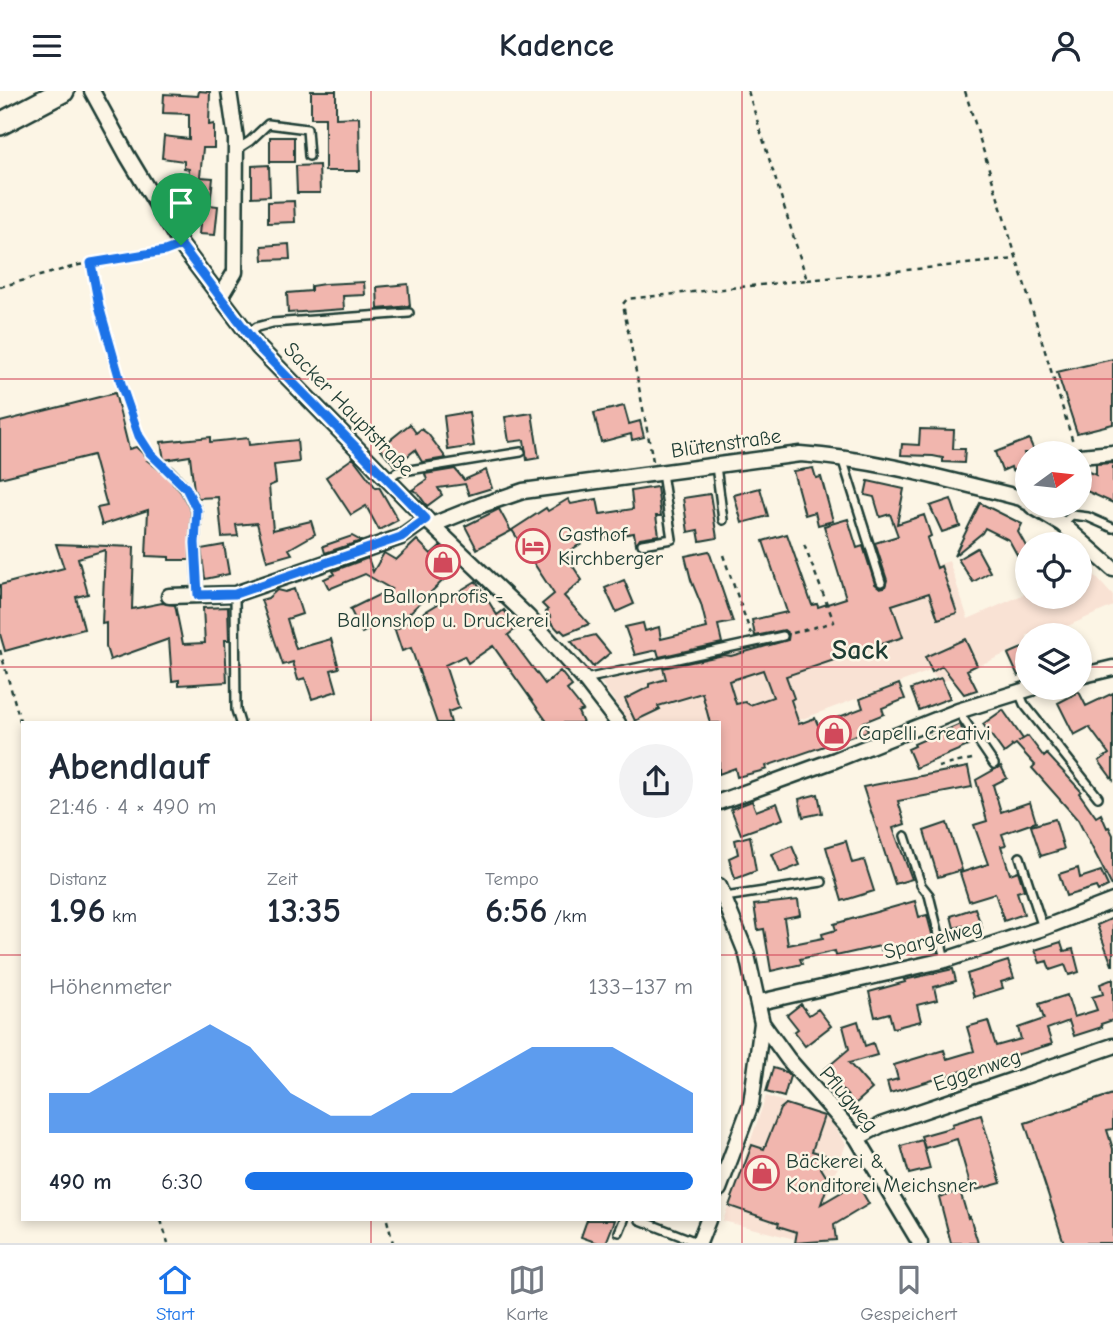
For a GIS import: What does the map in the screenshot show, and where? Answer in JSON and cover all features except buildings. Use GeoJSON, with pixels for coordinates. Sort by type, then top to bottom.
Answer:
{"type":"FeatureCollection","features":[{"type":"Feature","properties":{"kind":"main road"},"geometry":{"type":"LineString","coordinates":[[0,124],[63,91]]}},
{"type":"Feature","properties":{"kind":"street","name":"Sacker Hauptstraße"},"geometry":{"type":"LineString","coordinates":[[92,91],[181,245],[248,334],[429,522],[528,617],[584,679],[616,721]]}},
{"type":"Feature","properties":{"kind":"street"},"geometry":{"type":"LineString","coordinates":[[220,297],[235,272],[236,150],[229,91]]}},
{"type":"Feature","properties":{"kind":"street"},"geometry":{"type":"LineString","coordinates":[[1092,454],[1113,453]]}},
{"type":"Feature","properties":{"kind":"street","name":"Blütenstraße"},"geometry":{"type":"LineString","coordinates":[[169,596],[235,594],[401,537],[429,522],[523,491],[800,454],[842,457],[1015,496]]}},
{"type":"Feature","properties":{"kind":"street","name":"Blütenstraße"},"geometry":{"type":"LineString","coordinates":[[1054,518],[1113,569]]}},
{"type":"Feature","properties":{"kind":"street"},"geometry":{"type":"LineString","coordinates":[[1092,673],[1113,668]]}},
{"type":"Feature","properties":{"kind":"street"},"geometry":{"type":"LineString","coordinates":[[721,800],[1015,692]]}},
{"type":"Feature","properties":{"kind":"street"},"geometry":{"type":"LineString","coordinates":[[721,1184],[751,1104],[762,1023],[760,1002],[747,955],[722,892]]}},
{"type":"Feature","properties":{"kind":"street","name":"Spargelweg"},"geometry":{"type":"LineString","coordinates":[[760,1002],[945,960],[1043,928],[1113,901]]}},
{"type":"Feature","properties":{"kind":"street","name":"Pflugweg"},"geometry":{"type":"LineString","coordinates":[[762,1023],[788,1059],[857,1138],[920,1243]]}},
{"type":"Feature","properties":{"kind":"street","name":"Eggenweg"},"geometry":{"type":"LineString","coordinates":[[857,1138],[881,1125],[1113,1046]]}},
{"type":"Feature","properties":{"kind":"street"},"geometry":{"type":"LineString","coordinates":[[699,1243],[708,1221]]}},
{"type":"Feature","properties":{"kind":"lane"},"geometry":{"type":"LineString","coordinates":[[236,150],[268,124],[307,129],[309,156]]}},
{"type":"Feature","properties":{"kind":"lane"},"geometry":{"type":"LineString","coordinates":[[248,334],[257,327],[272,323],[409,313]]}},
{"type":"Feature","properties":{"kind":"lane"},"geometry":{"type":"LineString","coordinates":[[388,479],[397,472],[521,452]]}},
{"type":"Feature","properties":{"kind":"lane"},"geometry":{"type":"LineString","coordinates":[[842,457],[881,583]]}},
{"type":"Feature","properties":{"kind":"lane"},"geometry":{"type":"LineString","coordinates":[[716,466],[723,520]]}},
{"type":"Feature","properties":{"kind":"lane"},"geometry":{"type":"LineString","coordinates":[[170,471],[186,488],[197,510],[195,543],[198,595]]}},
{"type":"Feature","properties":{"kind":"lane"},"geometry":{"type":"LineString","coordinates":[[642,544],[672,539],[659,474]]}},
{"type":"Feature","properties":{"kind":"lane"},"geometry":{"type":"LineString","coordinates":[[1062,524],[1072,515],[1088,517],[1113,529]]}},
{"type":"Feature","properties":{"kind":"lane"},"geometry":{"type":"LineString","coordinates":[[235,594],[236,710],[239,721]]}},
{"type":"Feature","properties":{"kind":"lane"},"geometry":{"type":"LineString","coordinates":[[584,679],[783,636]]}},
{"type":"Feature","properties":{"kind":"lane"},"geometry":{"type":"LineString","coordinates":[[1024,700],[1024,704],[1098,797]]}},
{"type":"Feature","properties":{"kind":"lane"},"geometry":{"type":"LineString","coordinates":[[958,711],[994,764]]}},
{"type":"Feature","properties":{"kind":"lane"},"geometry":{"type":"LineString","coordinates":[[905,837],[921,885],[929,895],[945,960]]}},
{"type":"Feature","properties":{"kind":"lane"},"geometry":{"type":"LineString","coordinates":[[1020,857],[1043,928]]}},
{"type":"Feature","properties":{"kind":"lane"},"geometry":{"type":"LineString","coordinates":[[722,892],[822,882]]}},
{"type":"Feature","properties":{"kind":"lane"},"geometry":{"type":"LineString","coordinates":[[619,1232],[624,1221]]}},
{"type":"Feature","properties":{"kind":"lane"},"geometry":{"type":"LineString","coordinates":[[643,1221],[699,1243]]}},
{"type":"Feature","properties":{"kind":"path"},"geometry":{"type":"LineString","coordinates":[[748,91],[807,281]]}},
{"type":"Feature","properties":{"kind":"path"},"geometry":{"type":"LineString","coordinates":[[965,91],[1074,441]]}},
{"type":"Feature","properties":{"kind":"path"},"geometry":{"type":"LineString","coordinates":[[0,287],[91,263],[165,251],[181,245]]}},
{"type":"Feature","properties":{"kind":"path"},"geometry":{"type":"LineString","coordinates":[[659,474],[623,304],[627,299],[1017,259]]}},
{"type":"Feature","properties":{"kind":"path"},"geometry":{"type":"LineString","coordinates":[[91,263],[99,306],[139,436],[150,453],[170,471]]}},
{"type":"Feature","properties":{"kind":"path"},"geometry":{"type":"LineString","coordinates":[[783,636],[834,622],[803,542]]}},
{"type":"Feature","properties":{"kind":"path"},"geometry":{"type":"LineString","coordinates":[[723,555],[754,641]]}},
{"type":"Feature","properties":{"kind":"path"},"geometry":{"type":"LineString","coordinates":[[0,650],[21,724]]}},
{"type":"Feature","properties":{"kind":"path"},"geometry":{"type":"LineString","coordinates":[[938,767],[989,755]]}},
{"type":"Feature","properties":{"kind":"path"},"geometry":{"type":"LineString","coordinates":[[161,1221],[168,1243]]}},
{"type":"Feature","properties":{"kind":"path"},"geometry":{"type":"LineString","coordinates":[[387,1221],[393,1243]]}},
{"type":"Feature","properties":{"kind":"shaded area"},"geometry":{"type":"Polygon","coordinates":[[[949,561],[968,619],[1015,598],[1015,609],[1092,609],[1092,573],[1113,596],[1113,606],[1074,623],[1015,623],[1015,649],[940,683],[930,671],[797,721],[629,721],[601,682],[838,623],[831,602],[949,561]]]}},
{"type":"Feature","properties":{"kind":"shaded area"},"geometry":{"type":"Polygon","coordinates":[[[766,1096],[828,1117],[846,1144],[811,1243],[723,1221],[766,1096]]]}},
{"type":"Feature","properties":{"kind":"place","name":"Gasthof Kirchberger"},"geometry":{"type":"Point","coordinates":[533,546]}},
{"type":"Feature","properties":{"kind":"place","name":"Ballonprofis - Ballonshop u. Druckerei"},"geometry":{"type":"Point","coordinates":[443,562]}},
{"type":"Feature","properties":{"kind":"place","name":"Capelli Creativi"},"geometry":{"type":"Point","coordinates":[834,733]}},
{"type":"Feature","properties":{"kind":"place","name":"Bäckerei & Konditorei Meichsner"},"geometry":{"type":"Point","coordinates":[762,1173]}},
{"type":"Feature","properties":{"kind":"district","name":"Sack"},"geometry":{"type":"Point","coordinates":[860,649]}},
{"type":"Feature","properties":{"kind":"route"},"geometry":{"type":"LineString","coordinates":[[181,245],[258,347],[426,519],[401,537],[235,594],[198,595],[195,543],[197,510],[186,488],[150,453],[139,436],[99,306],[91,263],[165,251],[181,245]]}}]}
